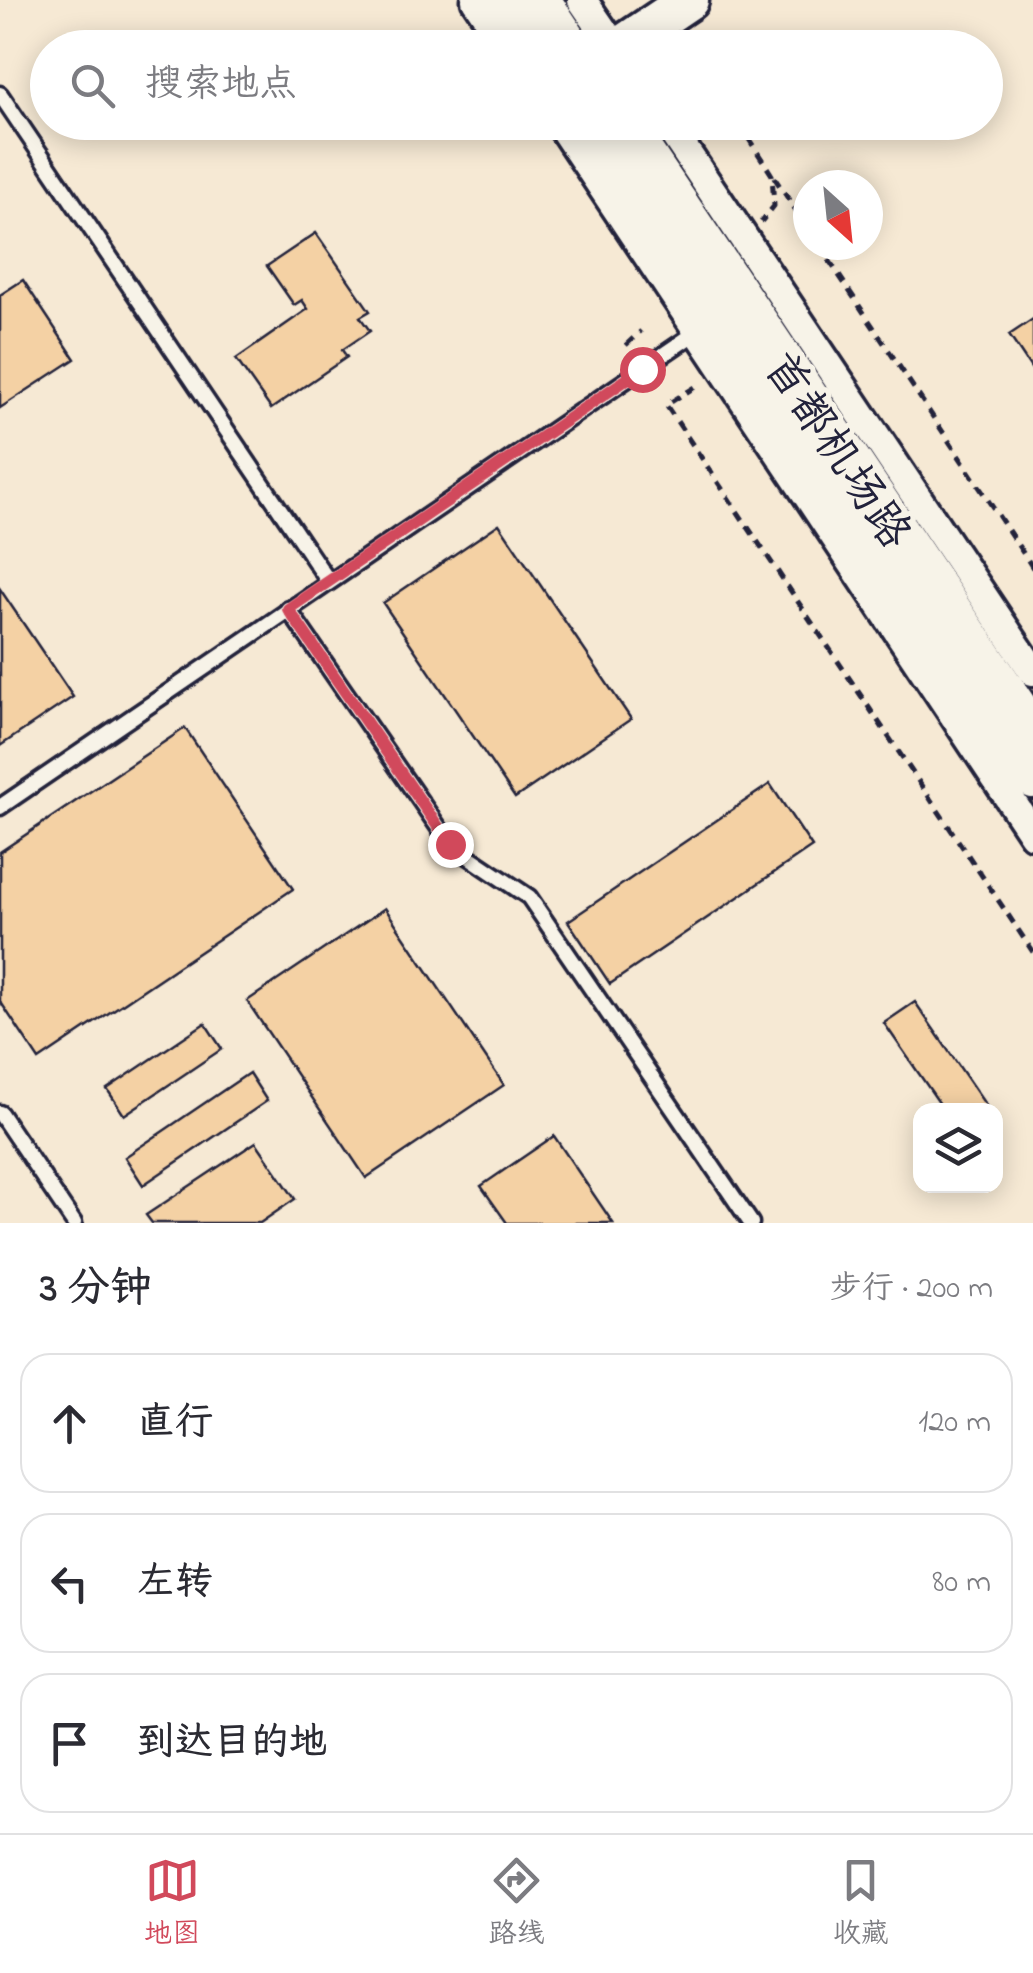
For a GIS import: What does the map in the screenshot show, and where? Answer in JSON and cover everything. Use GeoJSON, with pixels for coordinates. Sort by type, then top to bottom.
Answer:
{"type":"FeatureCollection","features":[{"type":"Feature","properties":{"kind":"street"},"geometry":{"type":"LineString","coordinates":[[476,0],[496,30]]}},
{"type":"Feature","properties":{"kind":"street"},"geometry":{"type":"LineString","coordinates":[[504,0],[524,30]]}},
{"type":"Feature","properties":{"kind":"street"},"geometry":{"type":"LineString","coordinates":[[541,0],[561,30]]}},
{"type":"Feature","properties":{"kind":"street"},"geometry":{"type":"LineString","coordinates":[[582,0],[603,30]]}},
{"type":"Feature","properties":{"kind":"street"},"geometry":{"type":"LineString","coordinates":[[643,30],[689,0]]}},
{"type":"Feature","properties":{"kind":"street","name":"首都机场路"},"geometry":{"type":"LineString","coordinates":[[576,140],[733,306],[1033,730]]}},
{"type":"Feature","properties":{"kind":"street","name":"首都机场路"},"geometry":{"type":"LineString","coordinates":[[602,140],[733,306],[1033,671]]}},
{"type":"Feature","properties":{"kind":"street","name":"首都机场路"},"geometry":{"type":"LineString","coordinates":[[635,140],[1033,834]]}},
{"type":"Feature","properties":{"kind":"street","name":"首都机场路"},"geometry":{"type":"LineString","coordinates":[[673,140],[733,306],[1033,779]]}},
{"type":"Feature","properties":{"kind":"lane"},"geometry":{"type":"LineString","coordinates":[[0,94],[30,138]]}},
{"type":"Feature","properties":{"kind":"lane"},"geometry":{"type":"LineString","coordinates":[[31,140],[329,582]]}},
{"type":"Feature","properties":{"kind":"lane"},"geometry":{"type":"LineString","coordinates":[[0,808],[733,306]]}},
{"type":"Feature","properties":{"kind":"lane"},"geometry":{"type":"LineString","coordinates":[[288,609],[450,844],[530,897],[751,1223]]}},
{"type":"Feature","properties":{"kind":"lane"},"geometry":{"type":"LineString","coordinates":[[0,1112],[74,1223]]}},
{"type":"Feature","properties":{"kind":"path"},"geometry":{"type":"LineString","coordinates":[[750,140],[793,206]]}},
{"type":"Feature","properties":{"kind":"path"},"geometry":{"type":"LineString","coordinates":[[753,233],[774,206],[772,174]]}},
{"type":"Feature","properties":{"kind":"path"},"geometry":{"type":"LineString","coordinates":[[829,260],[1033,568]]}},
{"type":"Feature","properties":{"kind":"path"},"geometry":{"type":"LineString","coordinates":[[626,345],[641,331]]}},
{"type":"Feature","properties":{"kind":"path"},"geometry":{"type":"LineString","coordinates":[[696,387],[666,405],[1033,952]]}},
{"type":"Feature","properties":{"kind":"building"},"geometry":{"type":"Polygon","coordinates":[[[316,233],[370,311],[360,317],[370,331],[342,350],[347,357],[271,409],[236,359],[308,309],[302,300],[294,305],[267,266],[316,233]]]}},
{"type":"Feature","properties":{"kind":"building"},"geometry":{"type":"Polygon","coordinates":[[[23,280],[75,359],[0,408],[0,295],[23,280]]]}},
{"type":"Feature","properties":{"kind":"building"},"geometry":{"type":"Polygon","coordinates":[[[1033,319],[1033,371],[1009,335],[1033,319]]]}},
{"type":"Feature","properties":{"kind":"building"},"geometry":{"type":"Polygon","coordinates":[[[499,524],[631,719],[515,798],[383,603],[499,524]]]}},
{"type":"Feature","properties":{"kind":"building"},"geometry":{"type":"Polygon","coordinates":[[[0,589],[73,697],[0,746],[0,589]]]}},
{"type":"Feature","properties":{"kind":"building"},"geometry":{"type":"Polygon","coordinates":[[[185,728],[293,889],[39,1060],[0,1001],[0,852],[185,728]]]}},
{"type":"Feature","properties":{"kind":"building"},"geometry":{"type":"Polygon","coordinates":[[[770,784],[812,847],[610,984],[568,921],[770,784]]]}},
{"type":"Feature","properties":{"kind":"building"},"geometry":{"type":"Polygon","coordinates":[[[385,908],[504,1085],[366,1178],[247,1001],[385,908]]]}},
{"type":"Feature","properties":{"kind":"building"},"geometry":{"type":"Polygon","coordinates":[[[915,1002],[984,1103],[939,1103],[884,1023],[915,1002]]]}},
{"type":"Feature","properties":{"kind":"building"},"geometry":{"type":"Polygon","coordinates":[[[205,1023],[222,1049],[124,1115],[107,1089],[205,1023]]]}},
{"type":"Feature","properties":{"kind":"building"},"geometry":{"type":"Polygon","coordinates":[[[249,1073],[267,1101],[143,1185],[125,1157],[249,1073]]]}},
{"type":"Feature","properties":{"kind":"building"},"geometry":{"type":"Polygon","coordinates":[[[554,1136],[613,1223],[507,1223],[481,1186],[554,1136]]]}},
{"type":"Feature","properties":{"kind":"building"},"geometry":{"type":"Polygon","coordinates":[[[256,1142],[295,1199],[260,1223],[152,1223],[146,1215],[256,1142]]]}},
{"type":"Feature","properties":{"kind":"route"},"geometry":{"type":"LineString","coordinates":[[450,844],[288,609],[642,369]]}}]}
